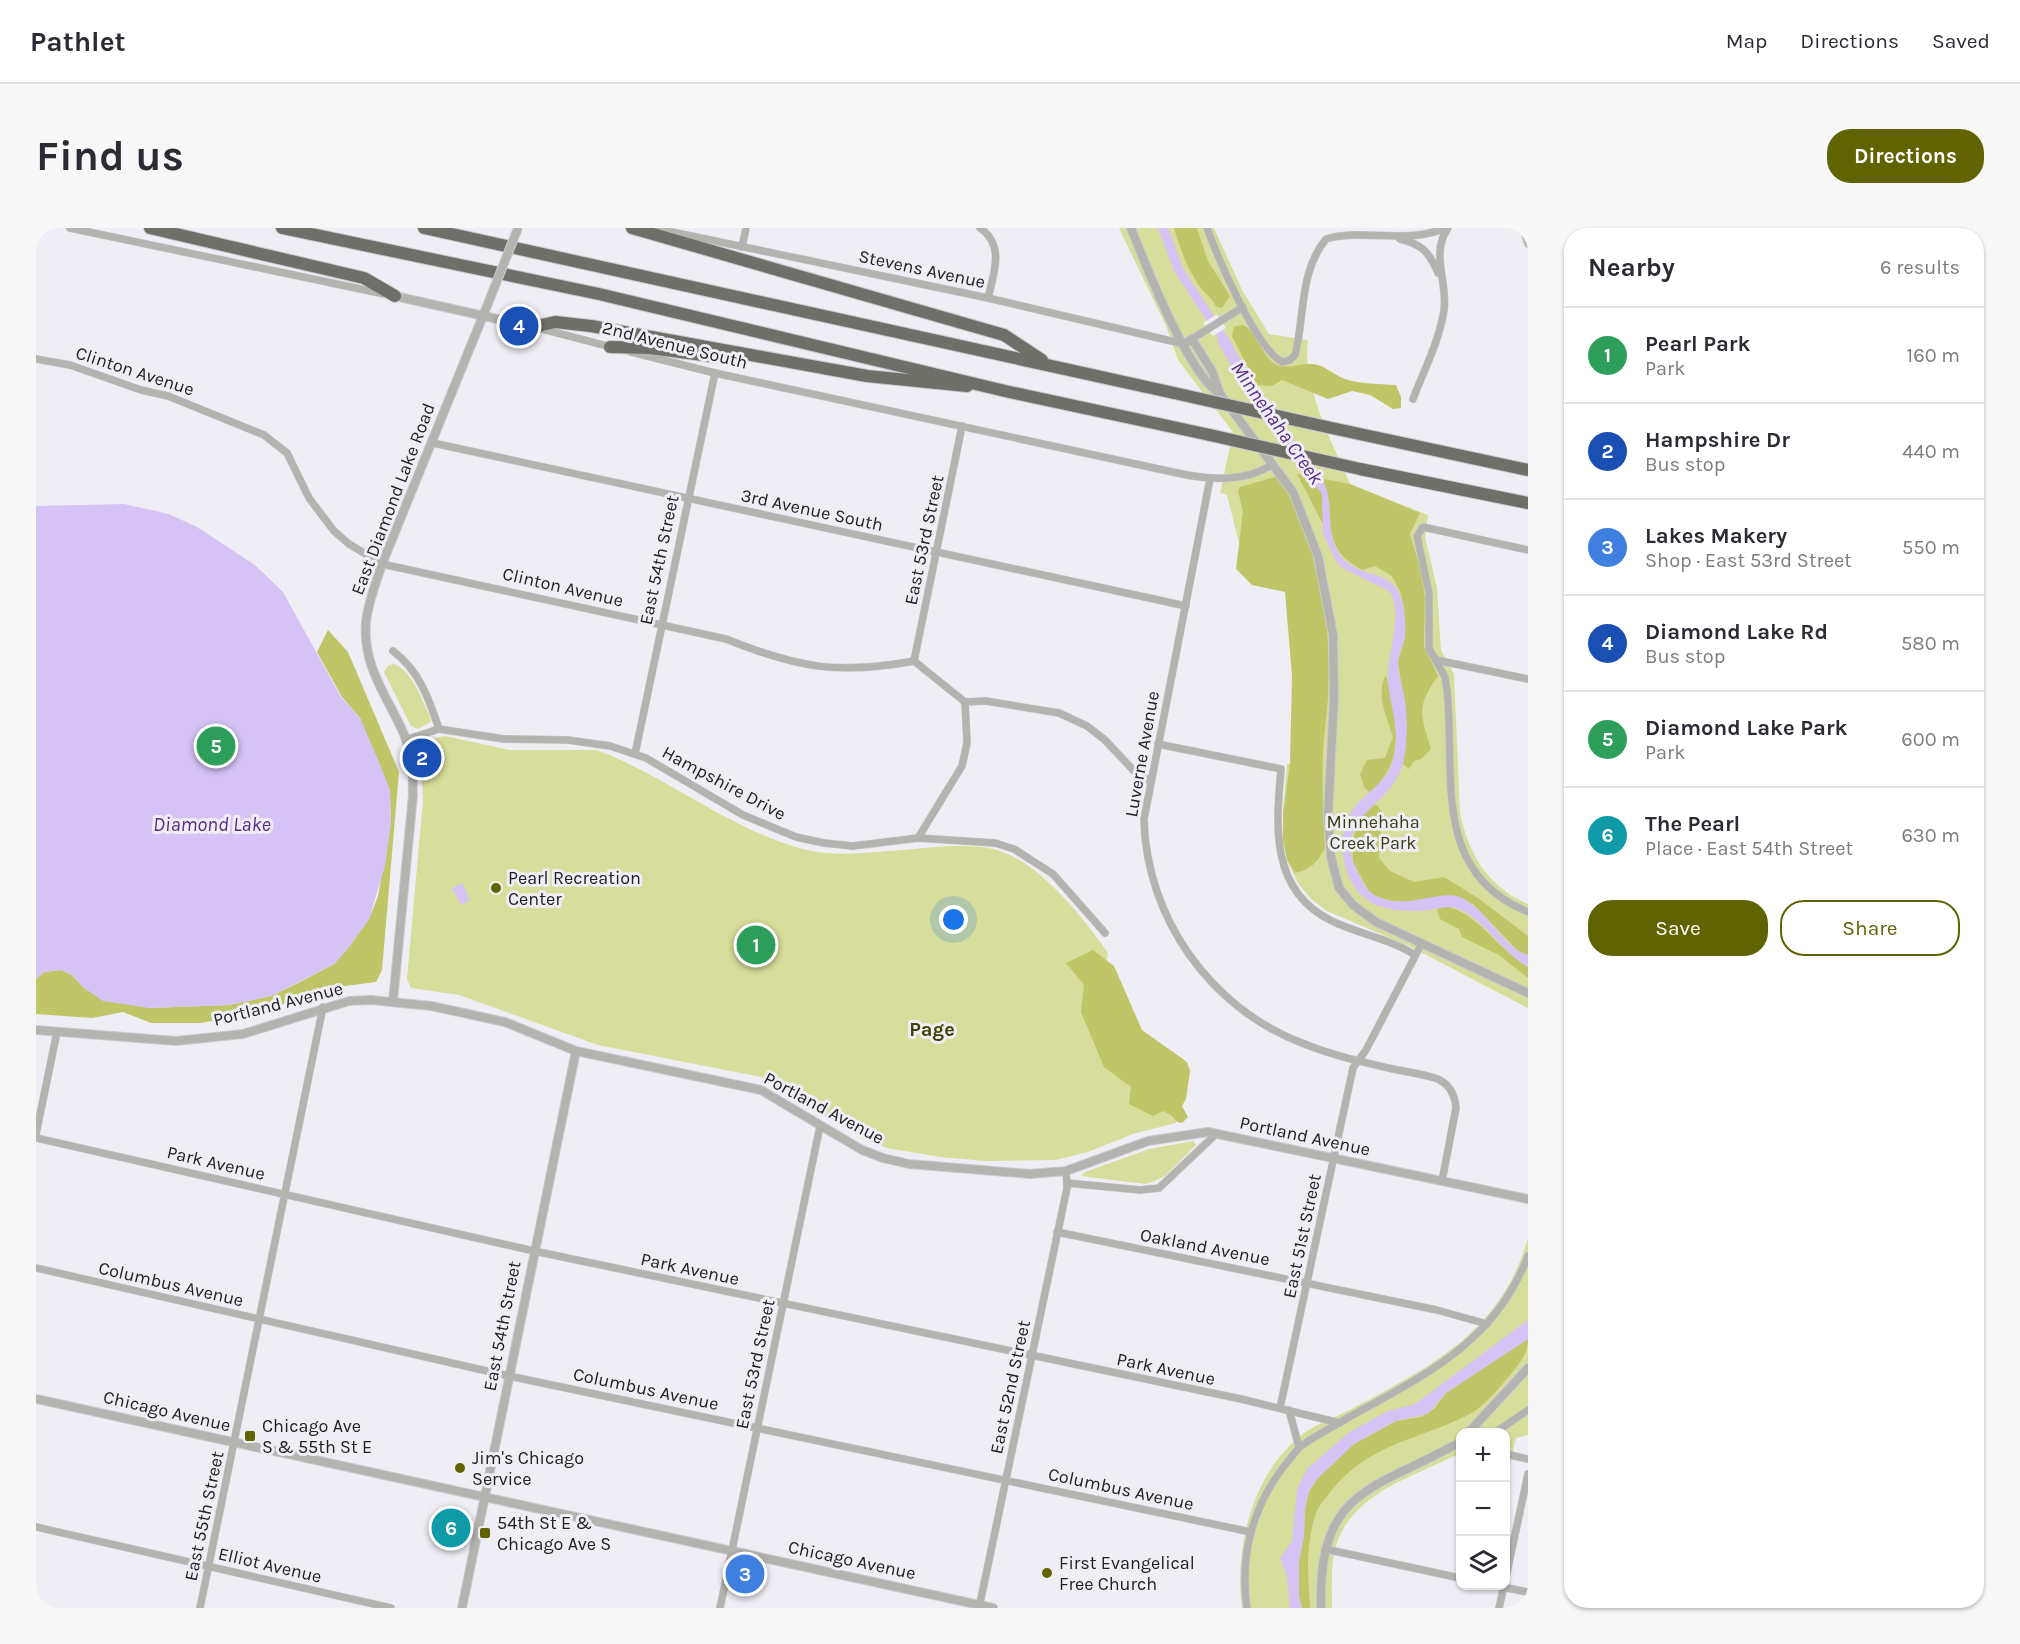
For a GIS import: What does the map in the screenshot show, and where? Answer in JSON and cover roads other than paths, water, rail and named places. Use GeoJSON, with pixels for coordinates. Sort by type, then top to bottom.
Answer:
{"type":"FeatureCollection","features":[{"type":"Feature","properties":{"kind":"highway"},"geometry":{"type":"LineString","coordinates":[[150,228],[364,278],[395,296]]}},
{"type":"Feature","properties":{"kind":"highway"},"geometry":{"type":"LineString","coordinates":[[282,228],[611,297],[1005,391],[1360,469],[1528,503]]}},
{"type":"Feature","properties":{"kind":"highway"},"geometry":{"type":"LineString","coordinates":[[424,228],[1528,470]]}},
{"type":"Feature","properties":{"kind":"highway"},"geometry":{"type":"LineString","coordinates":[[632,228],[1004,335],[1048,364]]}},
{"type":"Feature","properties":{"kind":"highway"},"geometry":{"type":"LineString","coordinates":[[533,327],[555,322],[591,326],[766,356],[806,366]]}},
{"type":"Feature","properties":{"kind":"highway"},"geometry":{"type":"LineString","coordinates":[[610,347],[650,348],[1005,391]]}},
{"type":"Feature","properties":{"kind":"street","name":"2nd Avenue South"},"geometry":{"type":"LineString","coordinates":[[70,228],[483,315],[714,373],[1210,479],[1245,476],[1272,465]]}},
{"type":"Feature","properties":{"kind":"street","name":"East Diamond Lake Road"},"geometry":{"type":"LineString","coordinates":[[393,1001],[412,795],[412,763],[405,740],[375,680],[367,643],[366,623],[369,602],[382,564],[433,443],[518,228]]}},
{"type":"Feature","properties":{"kind":"street","name":"Stevens Avenue"},"geometry":{"type":"LineString","coordinates":[[653,228],[1188,342]]}},
{"type":"Feature","properties":{"kind":"street"},"geometry":{"type":"LineString","coordinates":[[742,247],[746,228]]}},
{"type":"Feature","properties":{"kind":"street"},"geometry":{"type":"LineString","coordinates":[[980,228],[994,242],[996,261],[988,298]]}},
{"type":"Feature","properties":{"kind":"street"},"geometry":{"type":"LineString","coordinates":[[1131,228],[1173,326],[1212,371],[1220,394],[1288,485],[1303,515],[1318,556],[1328,598],[1334,673],[1328,815],[1330,857],[1335,880],[1347,899],[1362,913],[1528,993]]}},
{"type":"Feature","properties":{"kind":"street"},"geometry":{"type":"LineString","coordinates":[[1207,228],[1222,267],[1243,308],[1273,357],[1282,362],[1290,360],[1295,355],[1308,274],[1312,261],[1326,239],[1354,233],[1413,236],[1446,228]]}},
{"type":"Feature","properties":{"kind":"street"},"geometry":{"type":"LineString","coordinates":[[1413,399],[1438,338],[1444,310],[1439,248],[1446,228]]}},
{"type":"Feature","properties":{"kind":"street"},"geometry":{"type":"LineString","coordinates":[[1523,228],[1528,244]]}},
{"type":"Feature","properties":{"kind":"street"},"geometry":{"type":"LineString","coordinates":[[1385,235],[1412,242],[1430,253],[1443,284]]}},
{"type":"Feature","properties":{"kind":"street"},"geometry":{"type":"LineString","coordinates":[[1188,342],[1243,308]]}},
{"type":"Feature","properties":{"kind":"street","name":"Clinton Avenue"},"geometry":{"type":"LineString","coordinates":[[36,359],[70,365],[141,390],[168,396],[264,435],[287,453],[309,498],[334,531],[349,544],[382,564],[726,639],[757,652],[814,668],[864,669],[914,661]]}},
{"type":"Feature","properties":{"kind":"street","name":"East 54th Street"},"geometry":{"type":"LineString","coordinates":[[635,754],[714,373]]}},
{"type":"Feature","properties":{"kind":"street","name":"East 53rd Street"},"geometry":{"type":"LineString","coordinates":[[914,661],[962,426]]}},
{"type":"Feature","properties":{"kind":"street","name":"3rd Avenue South"},"geometry":{"type":"LineString","coordinates":[[433,443],[1186,606]]}},
{"type":"Feature","properties":{"kind":"street","name":"Luverne Avenue"},"geometry":{"type":"LineString","coordinates":[[1210,479],[1144,819],[1144,840],[1152,881],[1159,902],[1194,962],[1212,984],[1254,1019],[1303,1044],[1357,1061],[1439,1080],[1452,1090],[1456,1108],[1442,1181]]}},
{"type":"Feature","properties":{"kind":"street"},"geometry":{"type":"LineString","coordinates":[[1528,550],[1423,527],[1416,536],[1426,574],[1430,648],[1445,677],[1448,690],[1452,813],[1456,834],[1463,853],[1488,887],[1504,900],[1528,912]]}},
{"type":"Feature","properties":{"kind":"street"},"geometry":{"type":"LineString","coordinates":[[393,651],[407,661],[427,695],[439,729]]}},
{"type":"Feature","properties":{"kind":"street"},"geometry":{"type":"LineString","coordinates":[[1436,660],[1528,679]]}},
{"type":"Feature","properties":{"kind":"street"},"geometry":{"type":"LineString","coordinates":[[914,661],[965,702],[986,701],[1059,713],[1087,726],[1105,740],[1134,771],[1150,781]]}},
{"type":"Feature","properties":{"kind":"street"},"geometry":{"type":"LineString","coordinates":[[918,838],[962,766],[967,743],[965,702]]}},
{"type":"Feature","properties":{"kind":"street","name":"Hampshire Drive"},"geometry":{"type":"LineString","coordinates":[[405,740],[439,729],[504,739],[590,742],[635,754],[743,815],[796,837],[853,846],[918,838],[975,841],[1014,849],[1053,874],[1105,933]]}},
{"type":"Feature","properties":{"kind":"street"},"geometry":{"type":"LineString","coordinates":[[1158,744],[1281,769],[1278,844],[1284,870],[1292,884],[1314,909],[1328,920],[1415,955]]}},
{"type":"Feature","properties":{"kind":"street","name":"East 51st Street"},"geometry":{"type":"LineString","coordinates":[[1281,1408],[1353,1068],[1366,1050],[1422,943]]}},
{"type":"Feature","properties":{"kind":"street","name":"Portland Avenue"},"geometry":{"type":"LineString","coordinates":[[36,1030],[176,1041],[243,1034],[323,1007],[349,1001],[393,1001],[431,1006],[505,1022],[576,1051],[761,1090],[862,1150],[909,1164],[1030,1174],[1066,1171],[1148,1141],[1184,1134],[1215,1134],[1528,1199]]}},
{"type":"Feature","properties":{"kind":"street","name":"East 55th Street"},"geometry":{"type":"LineString","coordinates":[[200,1608],[323,1007]]}},
{"type":"Feature","properties":{"kind":"street"},"geometry":{"type":"LineString","coordinates":[[36,1136],[57,1032]]}},
{"type":"Feature","properties":{"kind":"street","name":"East 54th Street"},"geometry":{"type":"LineString","coordinates":[[462,1608],[576,1051]]}},
{"type":"Feature","properties":{"kind":"street","name":"East 53rd Street"},"geometry":{"type":"LineString","coordinates":[[720,1608],[820,1126]]}},
{"type":"Feature","properties":{"kind":"street"},"geometry":{"type":"LineString","coordinates":[[1067,1183],[1140,1190],[1159,1188],[1215,1134]]}},
{"type":"Feature","properties":{"kind":"street","name":"Park Avenue"},"geometry":{"type":"LineString","coordinates":[[36,1136],[534,1251],[1281,1408],[1340,1423]]}},
{"type":"Feature","properties":{"kind":"street","name":"East 52nd Street"},"geometry":{"type":"LineString","coordinates":[[979,1606],[1067,1183],[1066,1171]]}},
{"type":"Feature","properties":{"kind":"street","name":"Oakland Avenue"},"geometry":{"type":"LineString","coordinates":[[1057,1232],[1437,1310],[1487,1324]]}},
{"type":"Feature","properties":{"kind":"street"},"geometry":{"type":"LineString","coordinates":[[1247,1608],[1245,1571],[1251,1532],[1275,1476],[1299,1447],[1446,1362],[1487,1324],[1520,1276],[1528,1256]]}},
{"type":"Feature","properties":{"kind":"street","name":"Columbus Avenue"},"geometry":{"type":"LineString","coordinates":[[36,1268],[509,1376],[1251,1532]]}},
{"type":"Feature","properties":{"kind":"street"},"geometry":{"type":"LineString","coordinates":[[1473,1428],[1528,1368]]}},
{"type":"Feature","properties":{"kind":"street","name":"Chicago Avenue"},"geometry":{"type":"LineString","coordinates":[[36,1399],[484,1499],[993,1608]]}},
{"type":"Feature","properties":{"kind":"street"},"geometry":{"type":"LineString","coordinates":[[1289,1410],[1299,1447]]}},
{"type":"Feature","properties":{"kind":"street"},"geometry":{"type":"LineString","coordinates":[[1502,1428],[1528,1410]]}},
{"type":"Feature","properties":{"kind":"street"},"geometry":{"type":"LineString","coordinates":[[1321,1608],[1324,1549],[1342,1513],[1368,1488],[1456,1444]]}},
{"type":"Feature","properties":{"kind":"street"},"geometry":{"type":"LineString","coordinates":[[1510,1455],[1528,1459]]}},
{"type":"Feature","properties":{"kind":"street"},"geometry":{"type":"LineString","coordinates":[[1510,1558],[1528,1474]]}},
{"type":"Feature","properties":{"kind":"street","name":"Elliot Avenue"},"geometry":{"type":"LineString","coordinates":[[36,1527],[391,1608]]}},
{"type":"Feature","properties":{"kind":"street"},"geometry":{"type":"LineString","coordinates":[[1324,1549],[1456,1577]]}},
{"type":"Feature","properties":{"kind":"street"},"geometry":{"type":"LineString","coordinates":[[1510,1588],[1528,1592]]}},
{"type":"Feature","properties":{"kind":"street"},"geometry":{"type":"LineString","coordinates":[[1499,1608],[1501,1590]]}},
{"type":"Feature","properties":{"kind":"water","name":"Minnehaha Creek"},"geometry":{"type":"Polygon","coordinates":[[[1158,228],[1168,228],[1184,270],[1228,337],[1254,384],[1325,485],[1331,530],[1335,547],[1340,555],[1357,569],[1386,579],[1399,593],[1405,625],[1405,637],[1398,664],[1406,712],[1405,755],[1397,778],[1357,824],[1351,837],[1351,852],[1357,871],[1370,891],[1387,900],[1410,901],[1452,895],[1460,897],[1479,910],[1511,946],[1528,955],[1528,967],[1511,954],[1480,923],[1463,911],[1450,907],[1421,911],[1393,910],[1374,904],[1355,888],[1344,863],[1342,850],[1346,823],[1356,805],[1390,769],[1395,748],[1395,727],[1388,675],[1395,620],[1393,600],[1389,591],[1342,568],[1335,560],[1323,533],[1322,494],[1251,400],[1218,343],[1218,338],[1174,271],[1158,228]]]}},
{"type":"Feature","properties":{"kind":"water","name":"Diamond Lake"},"geometry":{"type":"Polygon","coordinates":[[[124,504],[169,514],[197,527],[255,565],[283,592],[341,697],[360,718],[390,791],[391,823],[385,866],[369,919],[334,964],[271,996],[229,1005],[149,1008],[103,1001],[84,988],[72,975],[61,970],[44,972],[36,979],[36,506],[124,504]]]}},
{"type":"Feature","properties":{"kind":"water"},"geometry":{"type":"Polygon","coordinates":[[[462,883],[470,900],[461,905],[452,888],[462,883]]]}},
{"type":"Feature","properties":{"kind":"water"},"geometry":{"type":"Polygon","coordinates":[[[1528,1320],[1528,1339],[1446,1393],[1428,1414],[1396,1421],[1354,1444],[1318,1478],[1309,1491],[1305,1509],[1304,1536],[1299,1561],[1299,1597],[1302,1608],[1290,1608],[1287,1576],[1280,1558],[1292,1541],[1297,1489],[1307,1469],[1348,1433],[1388,1411],[1415,1404],[1528,1320]]]}},
{"type":"Feature","properties":{"kind":"place","name":"Diamond Lake Rd"},"geometry":{"type":"Point","coordinates":[519,326]}},
{"type":"Feature","properties":{"kind":"place","name":"Diamond Lake Park"},"geometry":{"type":"Point","coordinates":[216,746]}},
{"type":"Feature","properties":{"kind":"place","name":"Hampshire Dr"},"geometry":{"type":"Point","coordinates":[422,758]}},
{"type":"Feature","properties":{"kind":"place","name":"Pearl Recreation Center"},"geometry":{"type":"Point","coordinates":[496,888]}},
{"type":"Feature","properties":{"kind":"place","name":"Pearl Park"},"geometry":{"type":"Point","coordinates":[756,945]}},
{"type":"Feature","properties":{"kind":"place","name":"Chicago Ave S & 55th St E"},"geometry":{"type":"Point","coordinates":[250,1436]}},
{"type":"Feature","properties":{"kind":"place","name":"Jim's Chicago Service"},"geometry":{"type":"Point","coordinates":[460,1468]}},
{"type":"Feature","properties":{"kind":"place","name":"The Pearl"},"geometry":{"type":"Point","coordinates":[451,1528]}},
{"type":"Feature","properties":{"kind":"place","name":"54th St E & Chicago Ave S"},"geometry":{"type":"Point","coordinates":[485,1533]}},
{"type":"Feature","properties":{"kind":"place","name":"First Evangelical Free Church"},"geometry":{"type":"Point","coordinates":[1047,1573]}},
{"type":"Feature","properties":{"kind":"place","name":"Lakes Makery"},"geometry":{"type":"Point","coordinates":[745,1574]}},
{"type":"Feature","properties":{"kind":"district","name":"Page"},"geometry":{"type":"Point","coordinates":[932,1029]}},
{"type":"Feature","properties":{"kind":"park label","name":"Minnehaha Creek Park"},"geometry":{"type":"Point","coordinates":[1373,832]}}]}
